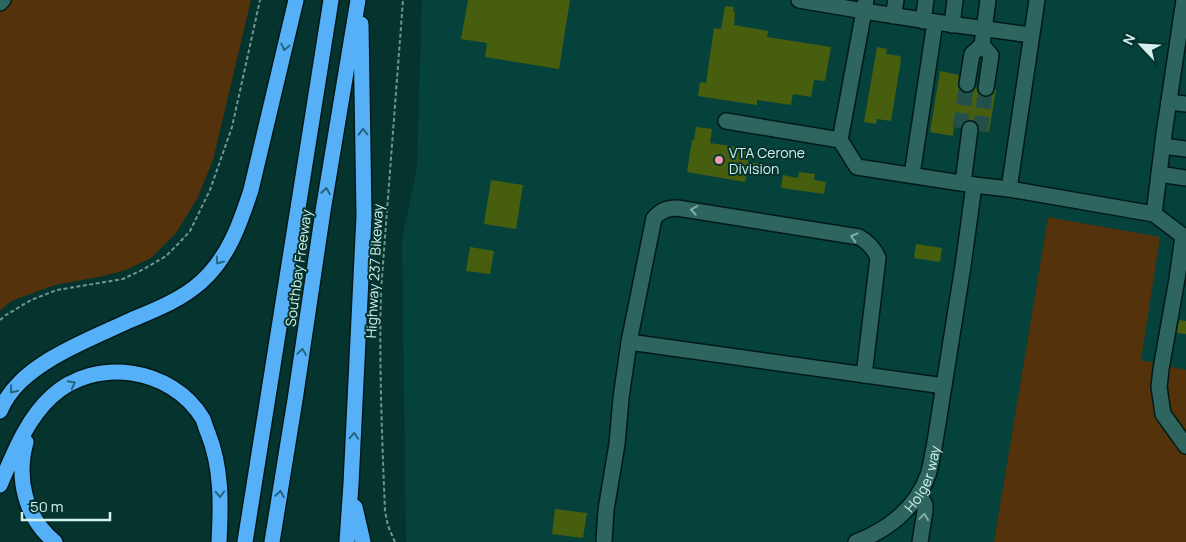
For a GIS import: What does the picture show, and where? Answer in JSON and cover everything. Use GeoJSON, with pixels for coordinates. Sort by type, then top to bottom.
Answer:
{"type":"FeatureCollection","features":[{"type":"Feature","properties":{"kind":"highway"},"geometry":{"type":"LineString","coordinates":[[0,411],[20,381],[35,369],[76,344],[178,298],[200,283],[217,265],[231,243],[251,190],[296,0]]}},
{"type":"Feature","properties":{"kind":"highway","name":"Southbay Freeway"},"geometry":{"type":"LineString","coordinates":[[236,542],[320,0]]}},
{"type":"Feature","properties":{"kind":"highway"},"geometry":{"type":"LineString","coordinates":[[245,542],[331,0]]}},
{"type":"Feature","properties":{"kind":"highway"},"geometry":{"type":"LineString","coordinates":[[347,542],[364,216],[359,0]]}},
{"type":"Feature","properties":{"kind":"highway","name":"Southbay Freeway"},"geometry":{"type":"LineString","coordinates":[[272,542],[324,202],[359,0]]}},
{"type":"Feature","properties":{"kind":"highway"},"geometry":{"type":"LineString","coordinates":[[0,485],[18,444],[35,415],[51,397],[69,384],[89,376],[110,372],[133,373],[154,378],[173,388],[189,401],[203,420],[213,446],[219,474],[219,542]]}},
{"type":"Feature","properties":{"kind":"highway"},"geometry":{"type":"LineString","coordinates":[[35,415],[22,456],[21,477],[26,499],[35,520],[54,542]]}},
{"type":"Feature","properties":{"kind":"highway"},"geometry":{"type":"LineString","coordinates":[[351,484],[362,542]]}},
{"type":"Feature","properties":{"kind":"lane"},"geometry":{"type":"LineString","coordinates":[[0,3],[3,0]]}},
{"type":"Feature","properties":{"kind":"lane"},"geometry":{"type":"LineString","coordinates":[[799,0],[865,6],[893,16],[1032,36]]}},
{"type":"Feature","properties":{"kind":"lane"},"geometry":{"type":"LineString","coordinates":[[893,16],[896,0]]}},
{"type":"Feature","properties":{"kind":"lane"},"geometry":{"type":"LineString","coordinates":[[912,175],[929,22],[926,0]]}},
{"type":"Feature","properties":{"kind":"lane"},"geometry":{"type":"LineString","coordinates":[[952,25],[955,0]]}},
{"type":"Feature","properties":{"kind":"lane"},"geometry":{"type":"LineString","coordinates":[[977,86],[972,54],[982,45],[988,0]]}},
{"type":"Feature","properties":{"kind":"lane"},"geometry":{"type":"LineString","coordinates":[[1009,189],[1037,0]]}},
{"type":"Feature","properties":{"kind":"lane"},"geometry":{"type":"LineString","coordinates":[[1154,214],[1184,0]]}},
{"type":"Feature","properties":{"kind":"lane"},"geometry":{"type":"LineString","coordinates":[[865,6],[840,140],[857,167],[1009,189],[1154,214],[1183,236],[1181,280],[1161,369],[1159,387],[1163,414],[1186,446]]}},
{"type":"Feature","properties":{"kind":"lane"},"geometry":{"type":"LineString","coordinates":[[1169,102],[1186,104]]}},
{"type":"Feature","properties":{"kind":"lane"},"geometry":{"type":"LineString","coordinates":[[726,121],[840,140]]}},
{"type":"Feature","properties":{"kind":"lane"},"geometry":{"type":"LineString","coordinates":[[970,129],[979,138],[966,154],[959,136],[970,129]]}},
{"type":"Feature","properties":{"kind":"lane"},"geometry":{"type":"LineString","coordinates":[[1163,146],[1186,149]]}},
{"type":"Feature","properties":{"kind":"lane","name":"Holger way"},"geometry":{"type":"LineString","coordinates":[[856,542],[873,535],[902,515],[914,502],[928,474],[934,448],[963,266],[968,184],[966,154]]}},
{"type":"Feature","properties":{"kind":"lane"},"geometry":{"type":"LineString","coordinates":[[1159,174],[1186,178]]}},
{"type":"Feature","properties":{"kind":"lane"},"geometry":{"type":"LineString","coordinates":[[604,542],[606,510],[617,444],[629,342],[652,225],[654,218],[661,211],[668,208],[677,208],[859,238],[867,242],[878,258],[864,375]]}},
{"type":"Feature","properties":{"kind":"lane"},"geometry":{"type":"LineString","coordinates":[[629,342],[944,386]]}},
{"type":"Feature","properties":{"kind":"lane"},"geometry":{"type":"LineString","coordinates":[[919,494],[925,505],[920,542]]}},
{"type":"Feature","properties":{"kind":"path"},"geometry":{"type":"LineString","coordinates":[[0,320],[31,300],[57,290],[123,279],[166,256],[190,231],[210,190],[232,127],[260,0]]}},
{"type":"Feature","properties":{"kind":"path","name":"Highway 237 Bikeway"},"geometry":{"type":"LineString","coordinates":[[395,542],[388,526],[385,511],[380,331],[381,290],[403,0]]}},
{"type":"Feature","properties":{"kind":"shaded area"},"geometry":{"type":"Polygon","coordinates":[[[0,0],[251,0],[213,160],[197,199],[176,233],[151,258],[126,270],[55,285],[11,301],[0,311],[0,0]]]}},
{"type":"Feature","properties":{"kind":"shaded area","name":"VTA Cerone Division"},"geometry":{"type":"Polygon","coordinates":[[[422,0],[1186,0],[1186,542],[406,542],[402,239],[417,167],[422,0]]]}},
{"type":"Feature","properties":{"kind":"shaded area"},"geometry":{"type":"Polygon","coordinates":[[[1048,217],[1160,237],[1141,360],[1186,370],[1186,542],[994,542],[1048,217]]]}},
{"type":"Feature","properties":{"kind":"building"},"geometry":{"type":"Polygon","coordinates":[[[468,0],[570,0],[559,69],[485,57],[487,43],[461,39],[468,0]]]}},
{"type":"Feature","properties":{"kind":"building"},"geometry":{"type":"Polygon","coordinates":[[[725,6],[734,7],[734,25],[768,31],[767,37],[831,47],[825,81],[814,80],[811,97],[793,94],[791,105],[757,100],[757,105],[698,96],[700,82],[706,83],[714,28],[721,29],[725,6]]]}},
{"type":"Feature","properties":{"kind":"building"},"geometry":{"type":"Polygon","coordinates":[[[877,47],[887,49],[886,54],[901,56],[901,60],[891,121],[877,119],[876,124],[864,122],[877,47]]]}},
{"type":"Feature","properties":{"kind":"building"},"geometry":{"type":"Polygon","coordinates":[[[940,71],[959,75],[958,87],[965,93],[971,93],[976,86],[980,95],[989,97],[996,89],[989,132],[979,131],[979,126],[976,122],[967,120],[961,128],[954,127],[953,136],[930,132],[940,71]]]}},
{"type":"Feature","properties":{"kind":"building","name":"VTA Cerone Division"},"geometry":{"type":"Polygon","coordinates":[[[696,127],[712,129],[710,143],[750,149],[748,162],[770,165],[769,174],[747,171],[745,182],[687,172],[696,127]]]}},
{"type":"Feature","properties":{"kind":"building"},"geometry":{"type":"Polygon","coordinates":[[[799,172],[815,174],[814,180],[826,182],[824,194],[781,188],[783,175],[798,178],[799,172]]]}},
{"type":"Feature","properties":{"kind":"building"},"geometry":{"type":"Polygon","coordinates":[[[491,180],[523,185],[516,229],[484,224],[491,180]]]}},
{"type":"Feature","properties":{"kind":"building"},"geometry":{"type":"Polygon","coordinates":[[[916,244],[942,248],[940,262],[914,258],[916,244]]]}},
{"type":"Feature","properties":{"kind":"building"},"geometry":{"type":"Polygon","coordinates":[[[470,247],[494,251],[490,274],[466,271],[470,247]]]}},
{"type":"Feature","properties":{"kind":"building"},"geometry":{"type":"Polygon","coordinates":[[[1179,320],[1186,321],[1186,334],[1177,333],[1179,320]]]}},
{"type":"Feature","properties":{"kind":"building"},"geometry":{"type":"Polygon","coordinates":[[[555,509],[587,513],[583,538],[552,534],[555,509]]]}},
{"type":"Feature","properties":{"kind":"tunnel"},"geometry":{"type":"LineString","coordinates":[[960,128],[967,84]]}},
{"type":"Feature","properties":{"kind":"tunnel"},"geometry":{"type":"LineString","coordinates":[[980,131],[986,88]]}},
{"type":"Feature","properties":{"kind":"place","name":"VTA Cerone Division"},"geometry":{"type":"Point","coordinates":[719,160]}}]}
